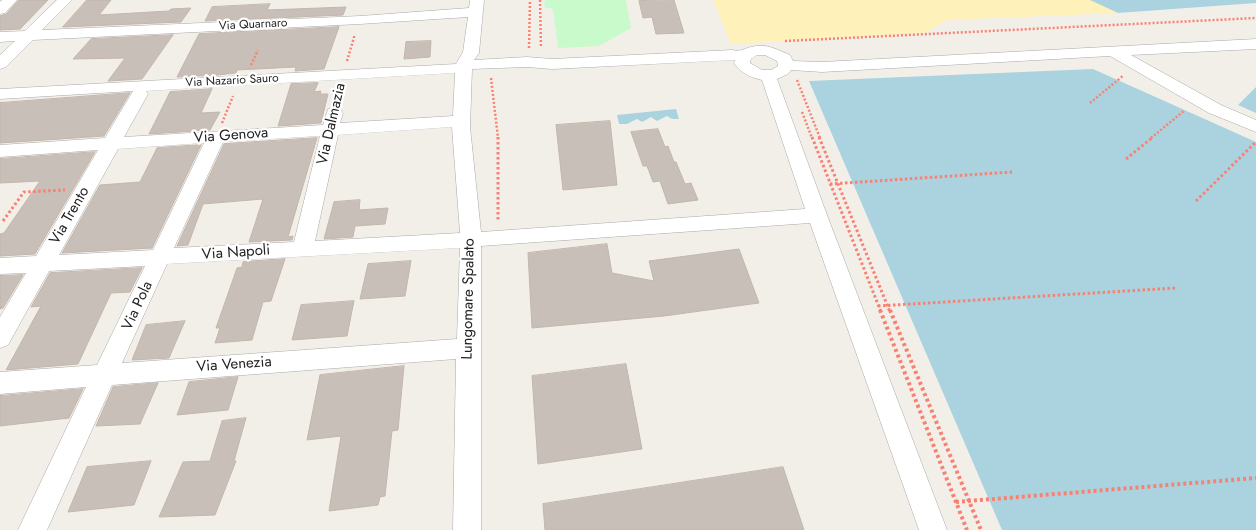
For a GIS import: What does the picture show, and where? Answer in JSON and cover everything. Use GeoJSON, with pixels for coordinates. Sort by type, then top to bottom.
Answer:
{"type":"FeatureCollection","features":[{"type":"Feature","properties":{"kind":"street"},"geometry":{"type":"LineString","coordinates":[[0,10],[10,0]]}},
{"type":"Feature","properties":{"kind":"street"},"geometry":{"type":"LineString","coordinates":[[0,64],[65,0]]}},
{"type":"Feature","properties":{"kind":"street","name":"Via Quarnaro"},"geometry":{"type":"LineString","coordinates":[[0,37],[476,6]]}},
{"type":"Feature","properties":{"kind":"street","name":"Lungomare Spalato"},"geometry":{"type":"LineString","coordinates":[[467,530],[468,348],[471,239],[462,121],[464,62],[471,53],[476,6]]}},
{"type":"Feature","properties":{"kind":"street"},"geometry":{"type":"LineString","coordinates":[[743,57],[742,63],[748,70],[1256,44]]}},
{"type":"Feature","properties":{"kind":"street","name":"Via Nazario Sauro"},"geometry":{"type":"LineString","coordinates":[[0,94],[464,66],[525,57],[552,64],[732,55],[743,57],[754,51],[767,50],[784,58],[785,68]]}},
{"type":"Feature","properties":{"kind":"street"},"geometry":{"type":"LineString","coordinates":[[1112,51],[1215,109],[1256,127]]}},
{"type":"Feature","properties":{"kind":"street"},"geometry":{"type":"LineString","coordinates":[[785,68],[818,215],[933,530]]}},
{"type":"Feature","properties":{"kind":"street","name":"Via Trento"},"geometry":{"type":"LineString","coordinates":[[0,338],[140,94]]}},
{"type":"Feature","properties":{"kind":"street","name":"Via Genova"},"geometry":{"type":"LineString","coordinates":[[0,150],[216,137],[332,121],[462,121]]}},
{"type":"Feature","properties":{"kind":"street","name":"Via Dalmazia"},"geometry":{"type":"LineString","coordinates":[[303,249],[332,121]]}},
{"type":"Feature","properties":{"kind":"street","name":"Via Pola"},"geometry":{"type":"LineString","coordinates":[[32,530],[216,137]]}},
{"type":"Feature","properties":{"kind":"street","name":"Via Napoli"},"geometry":{"type":"LineString","coordinates":[[0,266],[499,238],[818,215]]}},
{"type":"Feature","properties":{"kind":"street","name":"Via Venezia"},"geometry":{"type":"LineString","coordinates":[[0,383],[468,348]]}},
{"type":"Feature","properties":{"kind":"path"},"geometry":{"type":"LineString","coordinates":[[525,57],[530,0]]}},
{"type":"Feature","properties":{"kind":"path"},"geometry":{"type":"LineString","coordinates":[[540,0],[541,49]]}},
{"type":"Feature","properties":{"kind":"path","name":"Via Dalmazia"},"geometry":{"type":"LineString","coordinates":[[343,74],[362,13]]}},
{"type":"Feature","properties":{"kind":"path"},"geometry":{"type":"LineString","coordinates":[[780,42],[1256,18]]}},
{"type":"Feature","properties":{"kind":"path"},"geometry":{"type":"LineString","coordinates":[[250,66],[258,50]]}},
{"type":"Feature","properties":{"kind":"path"},"geometry":{"type":"LineString","coordinates":[[785,68],[797,78],[838,183],[981,530]]}},
{"type":"Feature","properties":{"kind":"path"},"geometry":{"type":"LineString","coordinates":[[492,72],[491,82],[498,132],[499,238]]}},
{"type":"Feature","properties":{"kind":"path"},"geometry":{"type":"LineString","coordinates":[[216,137],[240,80]]}},
{"type":"Feature","properties":{"kind":"path"},"geometry":{"type":"LineString","coordinates":[[1090,103],[1118,80]]}},
{"type":"Feature","properties":{"kind":"path"},"geometry":{"type":"LineString","coordinates":[[1126,159],[1185,110]]}},
{"type":"Feature","properties":{"kind":"path"},"geometry":{"type":"LineString","coordinates":[[802,111],[967,530]]}},
{"type":"Feature","properties":{"kind":"path"},"geometry":{"type":"LineString","coordinates":[[1196,201],[1256,142]]}},
{"type":"Feature","properties":{"kind":"path"},"geometry":{"type":"LineString","coordinates":[[830,184],[1013,172]]}},
{"type":"Feature","properties":{"kind":"path"},"geometry":{"type":"LineString","coordinates":[[3,221],[24,192],[85,189]]}},
{"type":"Feature","properties":{"kind":"path"},"geometry":{"type":"LineString","coordinates":[[878,306],[1176,288]]}},
{"type":"Feature","properties":{"kind":"path"},"geometry":{"type":"LineString","coordinates":[[956,502],[1256,478]]}},
{"type":"Feature","properties":{"kind":"sand"},"geometry":{"type":"Polygon","coordinates":[[[713,0],[1090,0],[1118,13],[948,20],[924,33],[731,44],[713,0]]]}},
{"type":"Feature","properties":{"kind":"green space"},"geometry":{"type":"Polygon","coordinates":[[[545,0],[626,0],[631,28],[599,46],[558,48],[553,9],[544,7],[545,0]]]}},
{"type":"Feature","properties":{"kind":"water"},"geometry":{"type":"Polygon","coordinates":[[[1090,0],[1256,0],[1256,3],[1118,13],[1090,0]]]}},
{"type":"Feature","properties":{"kind":"water"},"geometry":{"type":"Polygon","coordinates":[[[1093,69],[1256,142],[1256,530],[1002,530],[809,81],[1093,69]]]}},
{"type":"Feature","properties":{"kind":"water"},"geometry":{"type":"Polygon","coordinates":[[[1256,87],[1256,113],[1238,105],[1256,87]]]}},
{"type":"Feature","properties":{"kind":"water"},"geometry":{"type":"Polygon","coordinates":[[[676,109],[679,119],[672,119],[667,116],[657,121],[651,117],[642,122],[637,119],[627,124],[619,124],[617,115],[676,109]]]}},
{"type":"Feature","properties":{"kind":"building"},"geometry":{"type":"Polygon","coordinates":[[[19,0],[48,0],[20,29],[0,30],[0,16],[6,14],[19,0]]]}},
{"type":"Feature","properties":{"kind":"building"},"geometry":{"type":"Polygon","coordinates":[[[87,0],[111,0],[99,15],[191,8],[181,22],[63,27],[87,0]]]}},
{"type":"Feature","properties":{"kind":"building"},"geometry":{"type":"Polygon","coordinates":[[[674,0],[684,33],[656,34],[652,17],[643,18],[639,1],[674,0]]]}},
{"type":"Feature","properties":{"kind":"building"},"geometry":{"type":"Polygon","coordinates":[[[270,4],[267,10],[346,7],[343,15],[205,21],[212,7],[270,4]]]}},
{"type":"Feature","properties":{"kind":"building"},"geometry":{"type":"Polygon","coordinates":[[[339,27],[324,69],[295,71],[296,67],[237,70],[236,73],[177,77],[199,34],[339,27]]]}},
{"type":"Feature","properties":{"kind":"building"},"geometry":{"type":"Polygon","coordinates":[[[173,35],[142,79],[108,81],[125,58],[73,59],[91,39],[173,35]]]}},
{"type":"Feature","properties":{"kind":"building"},"geometry":{"type":"Polygon","coordinates":[[[431,41],[430,57],[404,59],[406,42],[431,41]]]}},
{"type":"Feature","properties":{"kind":"building"},"geometry":{"type":"Polygon","coordinates":[[[318,83],[314,92],[321,91],[320,94],[328,94],[321,123],[278,126],[291,84],[318,83]]]}},
{"type":"Feature","properties":{"kind":"building"},"geometry":{"type":"Polygon","coordinates":[[[212,89],[201,113],[220,112],[210,130],[149,134],[170,92],[212,89]]]}},
{"type":"Feature","properties":{"kind":"building"},"geometry":{"type":"Polygon","coordinates":[[[130,93],[104,136],[0,143],[0,103],[130,93]]]}},
{"type":"Feature","properties":{"kind":"building"},"geometry":{"type":"Polygon","coordinates":[[[610,121],[617,185],[563,190],[556,125],[610,121]]]}},
{"type":"Feature","properties":{"kind":"building"},"geometry":{"type":"Polygon","coordinates":[[[658,129],[665,147],[668,146],[685,184],[691,183],[698,200],[668,204],[660,181],[653,182],[647,166],[643,166],[631,132],[658,129]]]}},
{"type":"Feature","properties":{"kind":"building"},"geometry":{"type":"Polygon","coordinates":[[[317,138],[288,237],[293,236],[292,240],[249,242],[263,199],[203,204],[188,245],[177,246],[224,144],[317,138]]]}},
{"type":"Feature","properties":{"kind":"building"},"geometry":{"type":"Polygon","coordinates":[[[201,145],[152,248],[62,253],[100,185],[140,182],[157,148],[201,145]]]}},
{"type":"Feature","properties":{"kind":"building"},"geometry":{"type":"Polygon","coordinates":[[[95,152],[35,254],[0,256],[0,234],[4,233],[40,181],[0,183],[0,159],[95,152]]]}},
{"type":"Feature","properties":{"kind":"building"},"geometry":{"type":"Polygon","coordinates":[[[360,200],[359,210],[388,208],[385,224],[355,226],[353,237],[324,239],[334,202],[360,200]]]}},
{"type":"Feature","properties":{"kind":"building"},"geometry":{"type":"Polygon","coordinates":[[[607,244],[612,273],[654,281],[649,261],[739,249],[759,303],[664,316],[532,328],[528,253],[607,244]]]}},
{"type":"Feature","properties":{"kind":"building"},"geometry":{"type":"Polygon","coordinates":[[[285,259],[271,301],[263,302],[252,340],[215,343],[220,328],[216,328],[237,268],[242,267],[243,262],[285,259]]]}},
{"type":"Feature","properties":{"kind":"building"},"geometry":{"type":"Polygon","coordinates":[[[411,261],[405,296],[360,299],[368,264],[411,261]]]}},
{"type":"Feature","properties":{"kind":"building"},"geometry":{"type":"Polygon","coordinates":[[[142,268],[130,292],[111,293],[78,364],[6,370],[41,306],[31,307],[50,273],[142,268]]]}},
{"type":"Feature","properties":{"kind":"building"},"geometry":{"type":"Polygon","coordinates":[[[23,275],[3,308],[0,309],[0,276],[23,275]]]}},
{"type":"Feature","properties":{"kind":"building"},"geometry":{"type":"Polygon","coordinates":[[[354,301],[347,336],[292,340],[301,305],[354,301]]]}},
{"type":"Feature","properties":{"kind":"building"},"geometry":{"type":"Polygon","coordinates":[[[185,321],[169,358],[132,360],[146,325],[185,321]]]}},
{"type":"Feature","properties":{"kind":"building"},"geometry":{"type":"Polygon","coordinates":[[[626,364],[642,449],[538,464],[532,376],[626,364]]]}},
{"type":"Feature","properties":{"kind":"building"},"geometry":{"type":"Polygon","coordinates":[[[404,366],[398,430],[392,431],[385,496],[380,497],[378,505],[329,511],[341,436],[307,440],[320,375],[404,366]]]}},
{"type":"Feature","properties":{"kind":"building"},"geometry":{"type":"Polygon","coordinates":[[[238,377],[228,410],[177,415],[189,382],[238,377]]]}},
{"type":"Feature","properties":{"kind":"building"},"geometry":{"type":"Polygon","coordinates":[[[158,383],[140,424],[96,426],[113,387],[158,383]]]}},
{"type":"Feature","properties":{"kind":"building"},"geometry":{"type":"Polygon","coordinates":[[[83,389],[69,418],[0,426],[0,396],[83,389]]]}},
{"type":"Feature","properties":{"kind":"building"},"geometry":{"type":"Polygon","coordinates":[[[246,418],[234,461],[236,461],[215,515],[159,517],[183,462],[210,461],[222,421],[246,418]]]}},
{"type":"Feature","properties":{"kind":"building"},"geometry":{"type":"Polygon","coordinates":[[[151,461],[134,505],[68,512],[87,467],[151,461]]]}},
{"type":"Feature","properties":{"kind":"building"},"geometry":{"type":"Polygon","coordinates":[[[783,467],[804,530],[545,530],[543,504],[783,467]]]}}]}
